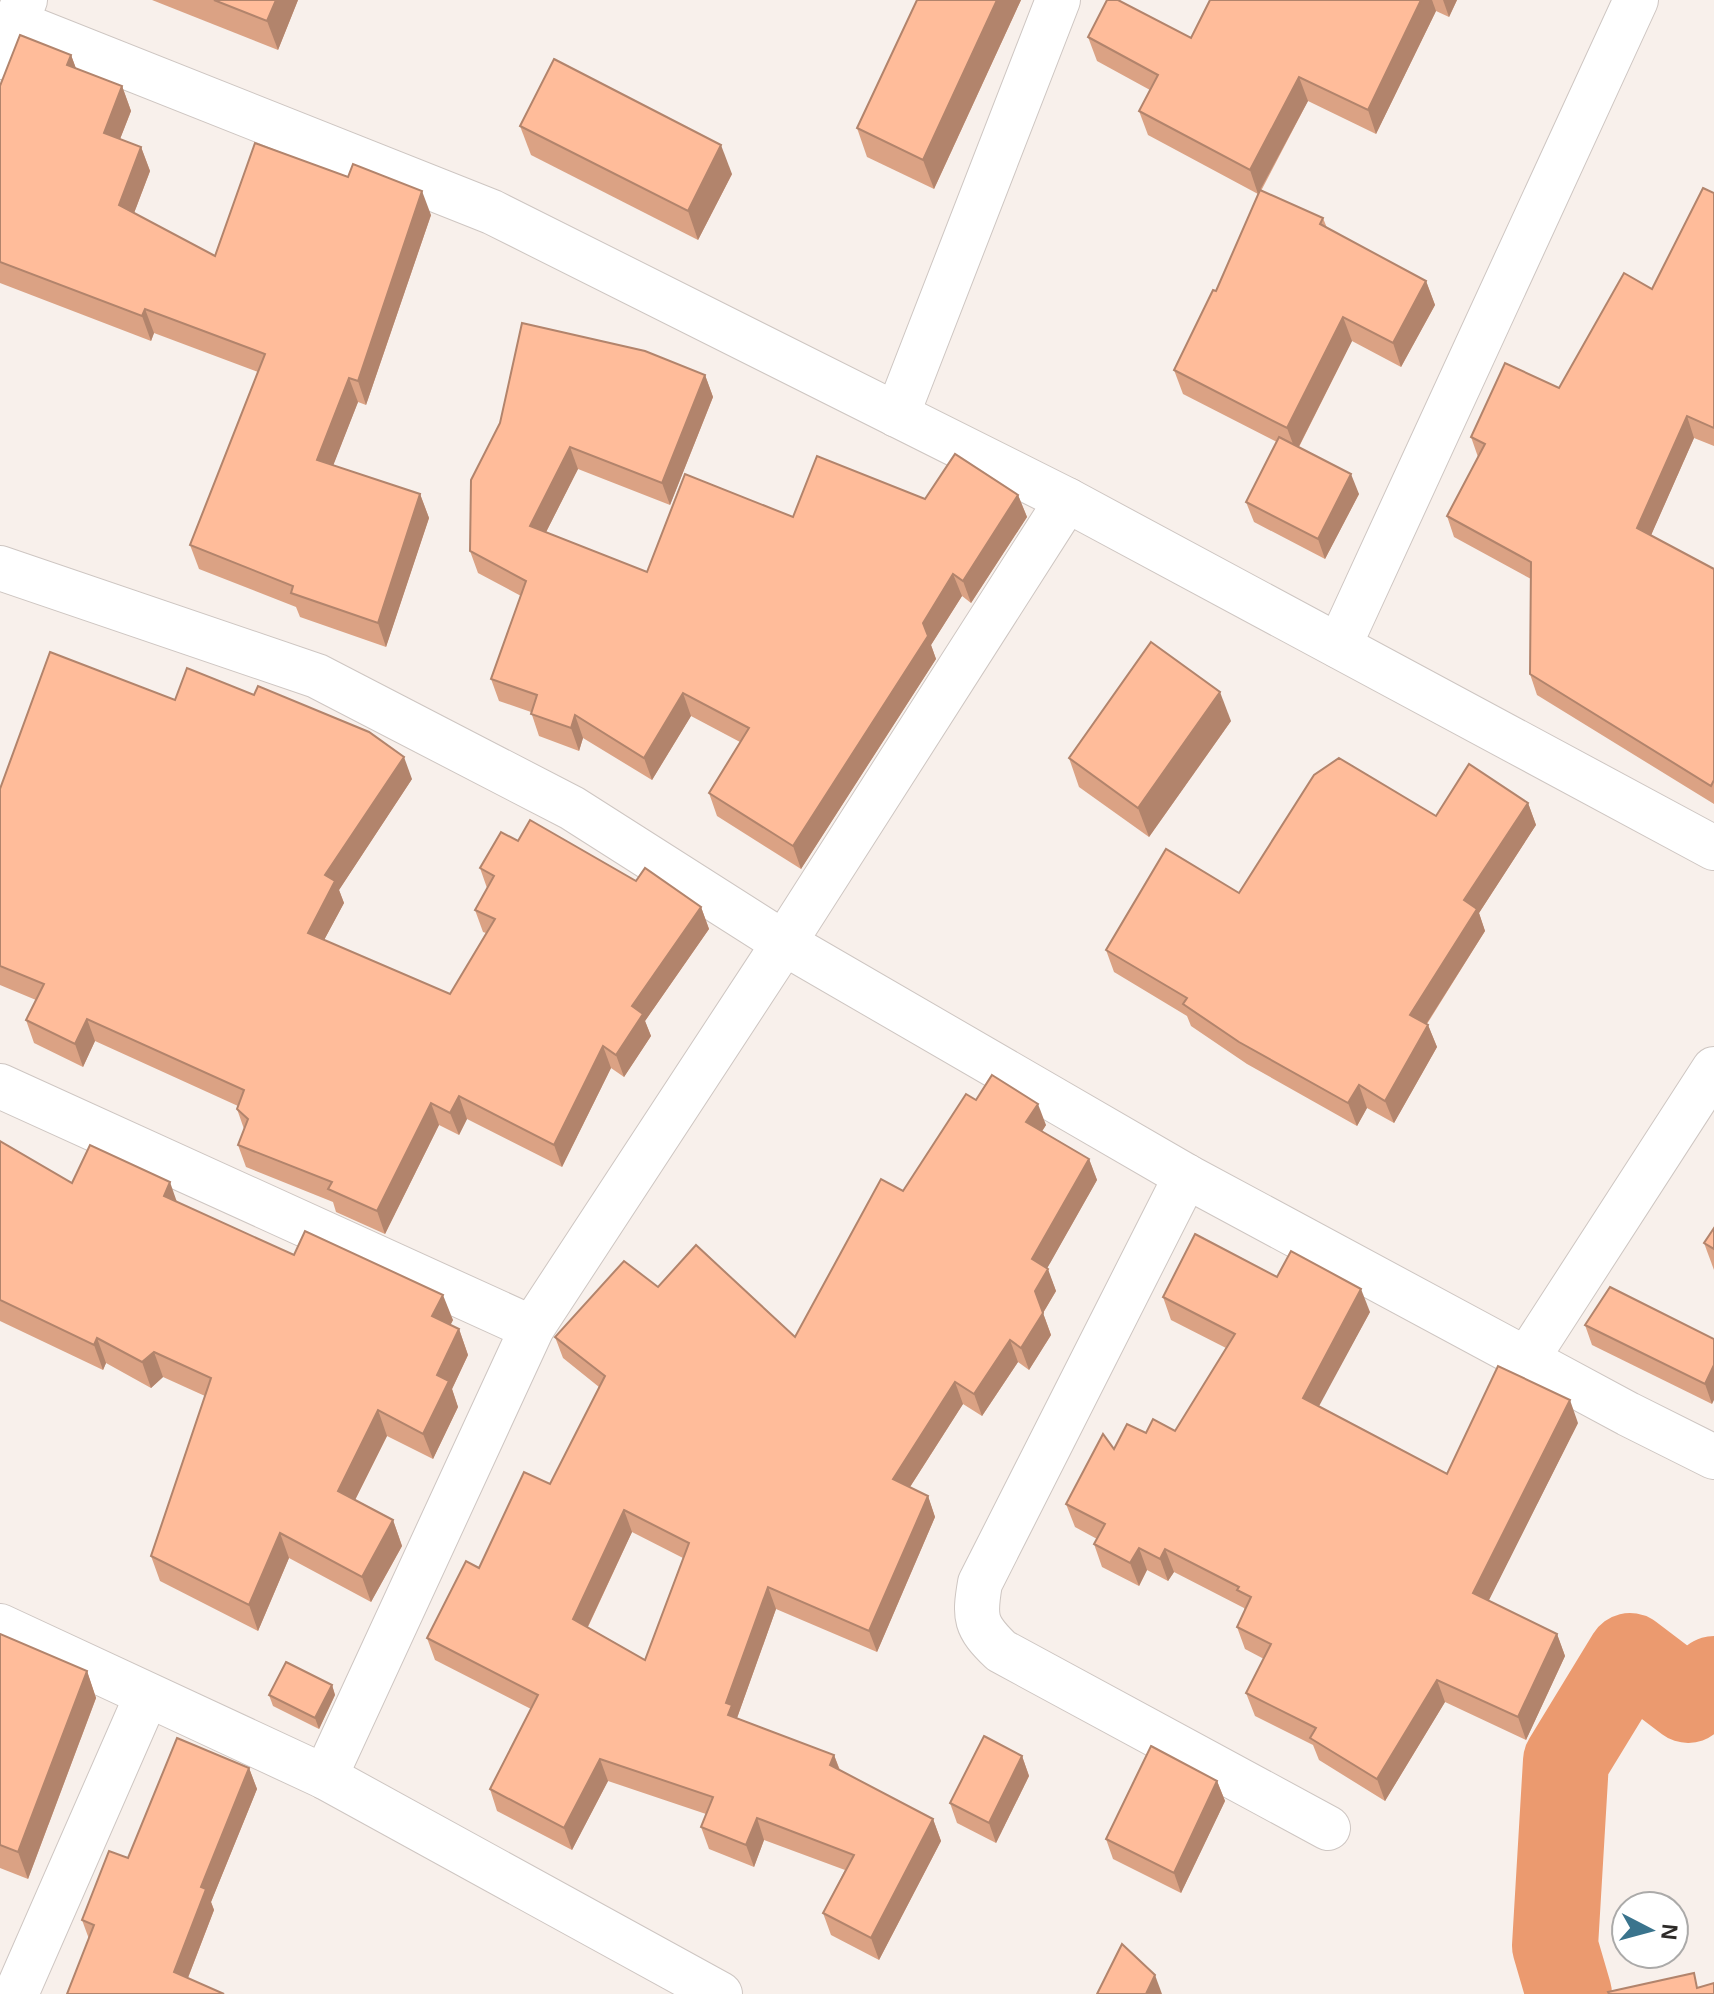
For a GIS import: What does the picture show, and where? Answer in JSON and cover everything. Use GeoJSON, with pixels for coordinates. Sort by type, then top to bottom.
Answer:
{"type":"FeatureCollection","features":[{"type":"Feature","properties":{"kind":"street"},"geometry":{"type":"LineString","coordinates":[[897,415],[1058,0]]}},
{"type":"Feature","properties":{"kind":"street"},"geometry":{"type":"LineString","coordinates":[[1339,646],[1636,0]]}},
{"type":"Feature","properties":{"kind":"street"},"geometry":{"type":"LineString","coordinates":[[14,27],[492,212],[1067,500],[1714,848]]}},
{"type":"Feature","properties":{"kind":"street"},"geometry":{"type":"LineString","coordinates":[[325,1777],[532,1328],[784,943],[1067,500]]}},
{"type":"Feature","properties":{"kind":"street"},"geometry":{"type":"LineString","coordinates":[[0,568],[317,676],[572,808],[784,943],[1186,1176],[1526,1360],[1714,1457]]}},
{"type":"Feature","properties":{"kind":"street"},"geometry":{"type":"LineString","coordinates":[[1526,1360],[1714,1069]]}},
{"type":"Feature","properties":{"kind":"street"},"geometry":{"type":"LineString","coordinates":[[0,1086],[532,1328]]}},
{"type":"Feature","properties":{"kind":"street"},"geometry":{"type":"LineString","coordinates":[[1186,1176],[980,1583],[976,1605],[982,1632],[1001,1651],[1328,1828]]}},
{"type":"Feature","properties":{"kind":"street"},"geometry":{"type":"LineString","coordinates":[[0,1626],[325,1777],[720,1994]]}},
{"type":"Feature","properties":{"kind":"street"},"geometry":{"type":"LineString","coordinates":[[16,1994],[147,1695]]}},
{"type":"Feature","properties":{"kind":"building"},"geometry":{"type":"Polygon","coordinates":[[[214,0],[276,0],[267,21],[214,0]]]}},
{"type":"Feature","properties":{"kind":"building"},"geometry":{"type":"Polygon","coordinates":[[[917,0],[997,0],[923,160],[857,128],[917,0]]]}},
{"type":"Feature","properties":{"kind":"building"},"geometry":{"type":"Polygon","coordinates":[[[1107,0],[1118,0],[1191,38],[1210,0],[1421,0],[1368,110],[1299,77],[1250,170],[1139,111],[1158,75],[1088,37],[1107,0]]]}},
{"type":"Feature","properties":{"kind":"building"},"geometry":{"type":"Polygon","coordinates":[[[20,35],[71,55],[67,65],[122,86],[104,133],[141,147],[119,205],[215,256],[255,143],[348,177],[353,164],[422,191],[358,381],[349,378],[317,460],[420,494],[378,623],[291,593],[293,586],[190,545],[265,354],[145,309],[142,316],[0,262],[0,86],[20,35]]]}},
{"type":"Feature","properties":{"kind":"building"},"geometry":{"type":"Polygon","coordinates":[[[554,59],[721,145],[688,211],[520,126],[554,59]]]}},
{"type":"Feature","properties":{"kind":"building"},"geometry":{"type":"Polygon","coordinates":[[[1703,188],[1714,193],[1714,428],[1687,416],[1637,528],[1714,569],[1714,780],[1711,786],[1530,674],[1531,562],[1447,516],[1485,444],[1471,437],[1505,363],[1559,388],[1624,273],[1652,289],[1703,188]]]}},
{"type":"Feature","properties":{"kind":"building"},"geometry":{"type":"Polygon","coordinates":[[[1260,190],[1323,218],[1320,224],[1426,281],[1393,343],[1343,317],[1287,428],[1174,370],[1213,290],[1216,291],[1260,190]]]}},
{"type":"Feature","properties":{"kind":"building"},"geometry":{"type":"Polygon","coordinates":[[[522,323],[645,351],[705,375],[662,483],[570,447],[530,526],[647,572],[685,474],[793,517],[817,456],[925,499],[955,454],[1018,495],[963,581],[953,574],[923,623],[928,636],[793,846],[709,793],[749,728],[683,693],[644,758],[575,715],[571,728],[531,714],[537,695],[491,679],[526,581],[470,551],[471,480],[500,423],[522,323]]]}},
{"type":"Feature","properties":{"kind":"building"},"geometry":{"type":"Polygon","coordinates":[[[1279,437],[1351,474],[1318,539],[1246,502],[1279,437]]]}},
{"type":"Feature","properties":{"kind":"building"},"geometry":{"type":"Polygon","coordinates":[[[1151,642],[1220,692],[1138,808],[1069,758],[1151,642]]]}},
{"type":"Feature","properties":{"kind":"building"},"geometry":{"type":"Polygon","coordinates":[[[50,652],[175,700],[187,668],[254,695],[258,686],[369,732],[404,757],[325,875],[335,881],[308,933],[450,994],[495,919],[475,910],[494,876],[480,868],[501,832],[518,841],[530,820],[636,881],[645,868],[701,907],[632,1006],[643,1014],[616,1055],[603,1046],[554,1145],[459,1096],[450,1113],[431,1103],[377,1211],[328,1189],[332,1182],[238,1145],[248,1119],[237,1109],[244,1090],[87,1019],[75,1044],[26,1020],[44,984],[0,966],[0,789],[50,652]]]}},
{"type":"Feature","properties":{"kind":"building"},"geometry":{"type":"Polygon","coordinates":[[[1339,758],[1436,816],[1469,764],[1528,803],[1464,900],[1477,909],[1410,1015],[1428,1025],[1385,1101],[1359,1085],[1348,1103],[1239,1042],[1183,1004],[1187,998],[1106,950],[1166,849],[1239,893],[1314,775],[1339,758]]]}},
{"type":"Feature","properties":{"kind":"building"},"geometry":{"type":"Polygon","coordinates":[[[992,1075],[1038,1104],[1026,1122],[1089,1159],[1032,1259],[1048,1269],[1035,1291],[1043,1313],[1021,1348],[1010,1340],[974,1394],[955,1382],[893,1479],[928,1496],[869,1631],[768,1587],[726,1703],[732,1705],[728,1715],[834,1755],[830,1765],[933,1819],[871,1938],[823,1913],[854,1855],[757,1818],[746,1845],[701,1827],[713,1797],[600,1759],[564,1828],[490,1789],[538,1695],[427,1638],[466,1561],[479,1568],[524,1472],[550,1484],[605,1376],[555,1337],[624,1261],[658,1287],[696,1245],[795,1337],[881,1179],[903,1191],[966,1094],[976,1100],[992,1075]],[[624,1510],[573,1619],[645,1660],[689,1543],[624,1510]]]}},
{"type":"Feature","properties":{"kind":"building"},"geometry":{"type":"Polygon","coordinates":[[[0,1141],[72,1183],[90,1145],[170,1182],[164,1196],[294,1255],[305,1231],[443,1295],[432,1316],[459,1329],[437,1375],[449,1381],[423,1434],[378,1410],[338,1491],[393,1520],[362,1577],[280,1533],[249,1605],[151,1556],[211,1378],[154,1352],[142,1362],[97,1338],[94,1345],[0,1300],[0,1141]]]}},
{"type":"Feature","properties":{"kind":"building"},"geometry":{"type":"Polygon","coordinates":[[[1714,1228],[1714,1249],[1704,1243],[1714,1228]]]}},
{"type":"Feature","properties":{"kind":"building"},"geometry":{"type":"Polygon","coordinates":[[[1195,1234],[1277,1277],[1291,1251],[1361,1289],[1303,1398],[1447,1474],[1498,1366],[1570,1400],[1473,1593],[1557,1634],[1518,1717],[1437,1680],[1377,1779],[1310,1738],[1316,1728],[1246,1693],[1271,1644],[1237,1627],[1251,1597],[1237,1590],[1239,1587],[1165,1549],[1160,1559],[1139,1548],[1130,1563],[1094,1544],[1105,1524],[1066,1504],[1103,1434],[1114,1449],[1127,1424],[1146,1433],[1153,1419],[1175,1431],[1235,1334],[1163,1297],[1195,1234]]]}},
{"type":"Feature","properties":{"kind":"building"},"geometry":{"type":"Polygon","coordinates":[[[1610,1287],[1714,1339],[1714,1365],[1705,1384],[1585,1325],[1610,1287]]]}},
{"type":"Feature","properties":{"kind":"building"},"geometry":{"type":"Polygon","coordinates":[[[0,1634],[87,1671],[18,1852],[0,1845],[0,1634]]]}},
{"type":"Feature","properties":{"kind":"building"},"geometry":{"type":"Polygon","coordinates":[[[286,1662],[332,1685],[315,1718],[269,1695],[286,1662]]]}},
{"type":"Feature","properties":{"kind":"building"},"geometry":{"type":"Polygon","coordinates":[[[984,1736],[1022,1756],[989,1823],[950,1803],[984,1736]]]}},
{"type":"Feature","properties":{"kind":"building"},"geometry":{"type":"Polygon","coordinates":[[[177,1738],[249,1768],[201,1887],[206,1889],[174,1972],[224,1994],[67,1994],[94,1925],[82,1920],[109,1851],[128,1858],[177,1738]]]}},
{"type":"Feature","properties":{"kind":"building"},"geometry":{"type":"Polygon","coordinates":[[[1151,1746],[1217,1781],[1174,1873],[1106,1839],[1151,1746]]]}},
{"type":"Feature","properties":{"kind":"building"},"geometry":{"type":"Polygon","coordinates":[[[1122,1944],[1155,1975],[1146,1994],[1097,1994],[1122,1944]]]}},
{"type":"Feature","properties":{"kind":"building"},"geometry":{"type":"Polygon","coordinates":[[[1694,1973],[1697,1988],[1714,1983],[1714,1994],[1608,1992],[1694,1973]]]}},
{"type":"Feature","properties":{"kind":"waterway"},"geometry":{"type":"LineString","coordinates":[[1569,1994],[1555,1946],[1566,1761],[1630,1656],[1688,1700],[1714,1679]]}}]}
